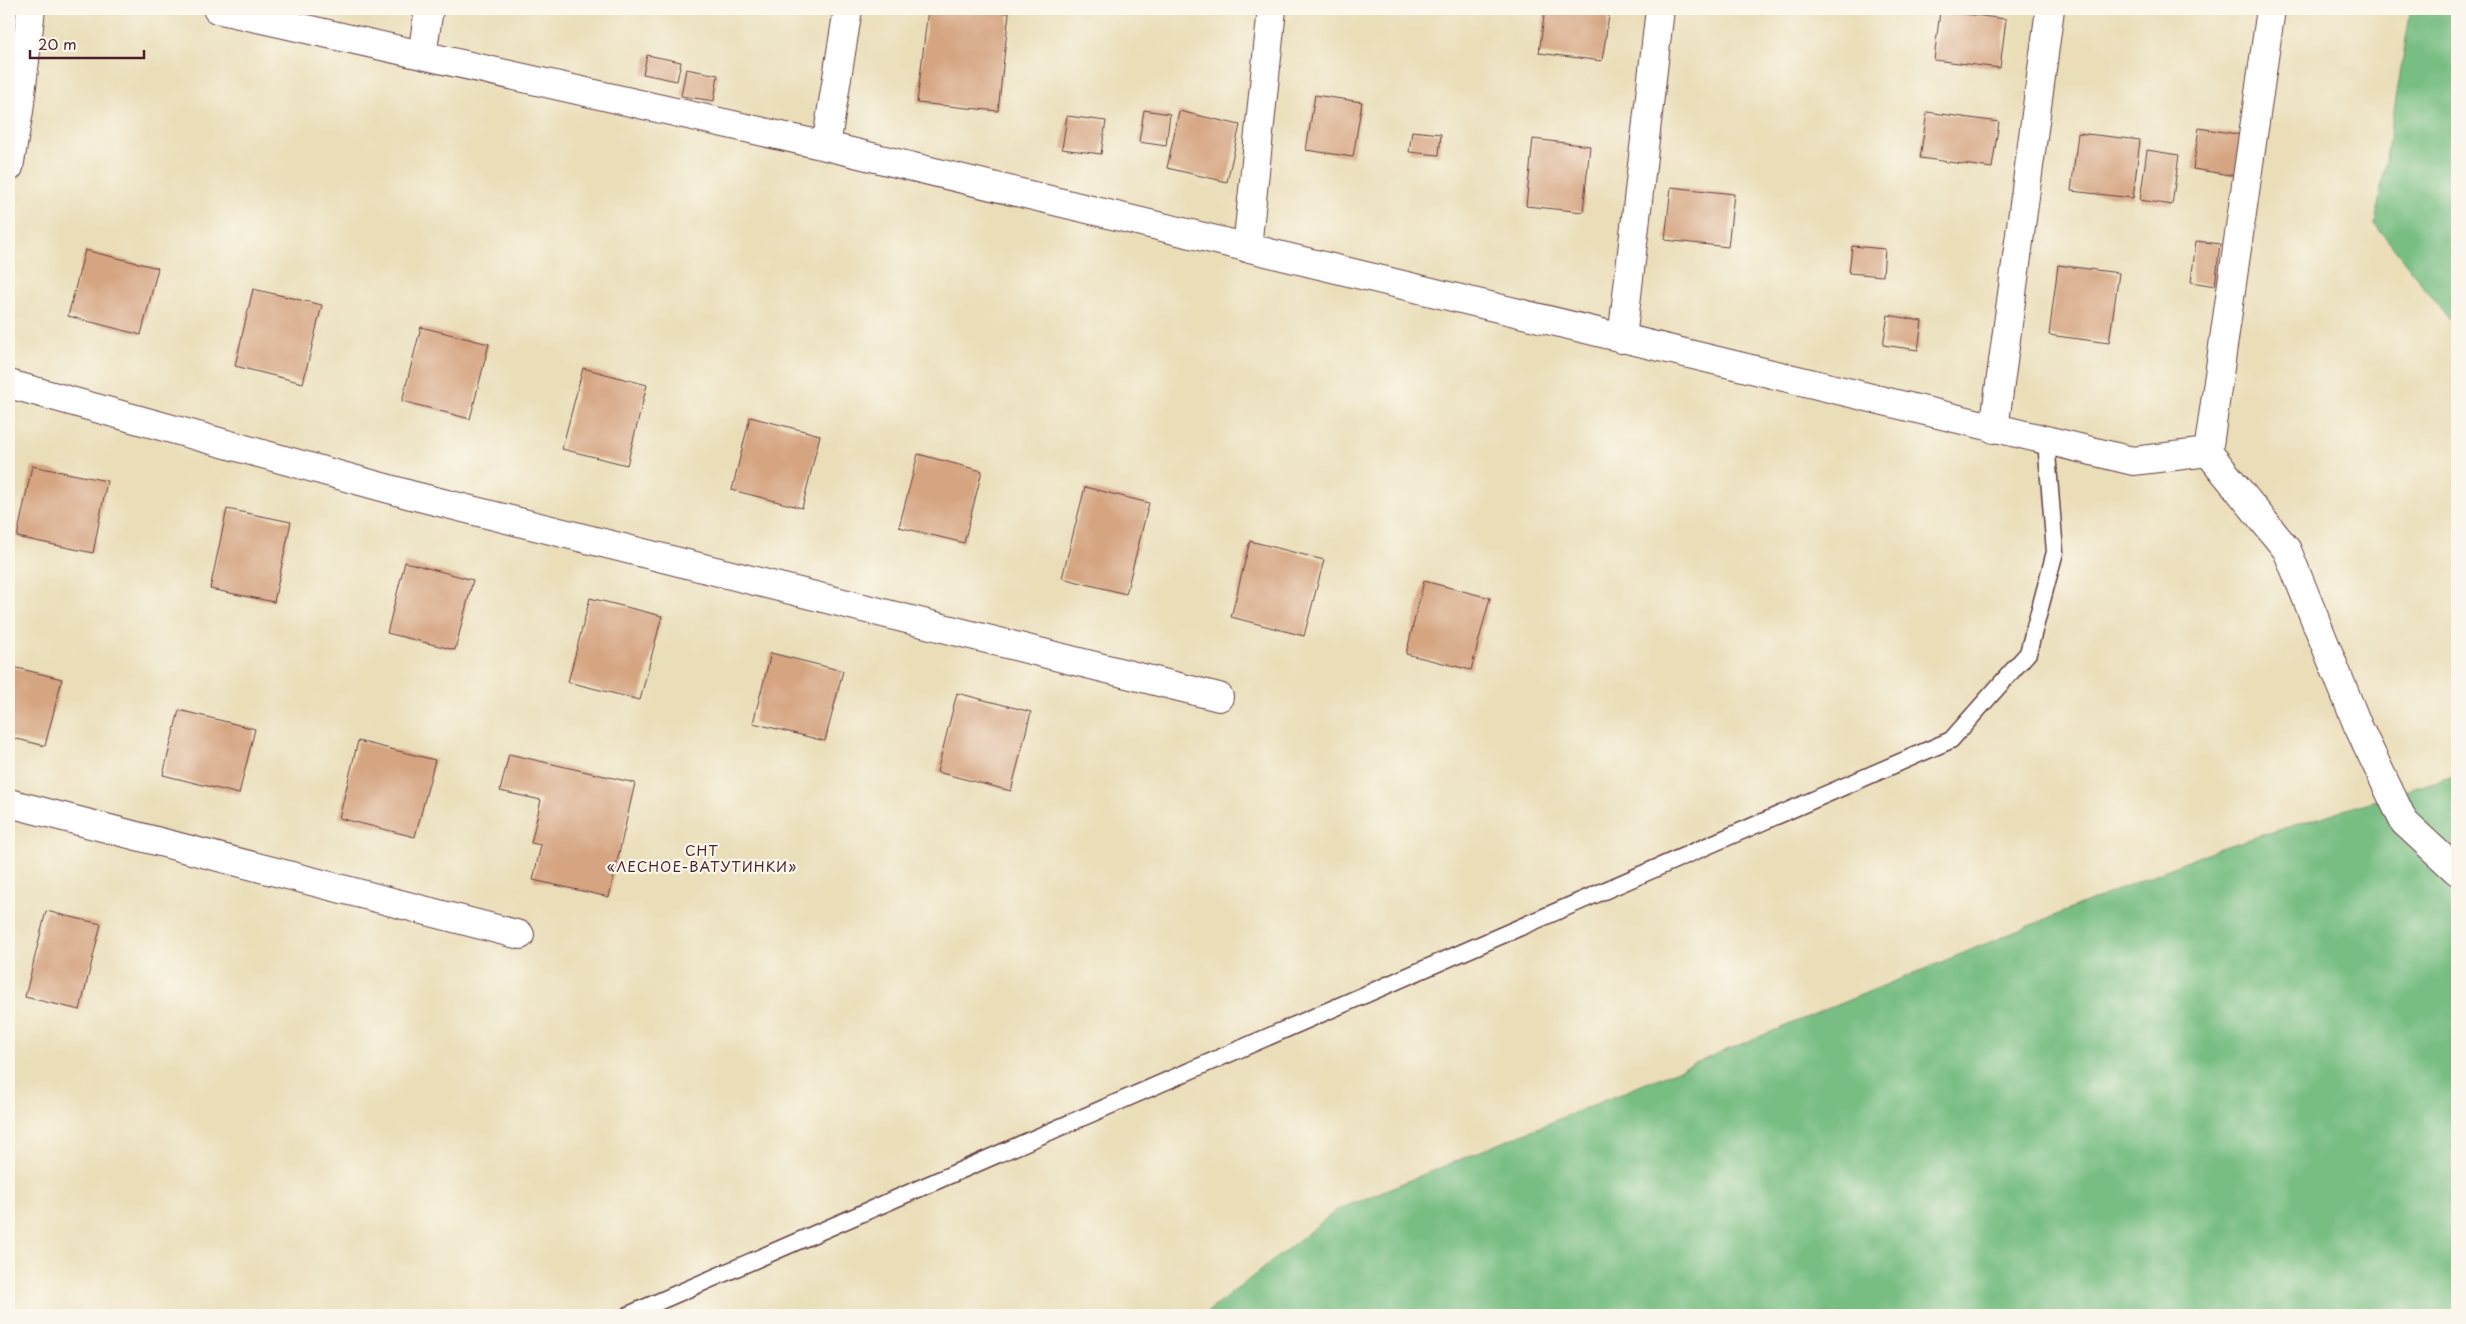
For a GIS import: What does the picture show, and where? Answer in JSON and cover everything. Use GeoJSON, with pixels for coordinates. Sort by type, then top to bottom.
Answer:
{"type":"FeatureCollection","features":[{"type":"Feature","properties":{"kind":"street"},"geometry":{"type":"LineString","coordinates":[[9,167],[19,111],[31,9]]}},
{"type":"Feature","properties":{"kind":"street"},"geometry":{"type":"LineString","coordinates":[[217,9],[826,146],[2133,461],[2208,452]]}},
{"type":"Feature","properties":{"kind":"street"},"geometry":{"type":"LineString","coordinates":[[422,55],[429,9]]}},
{"type":"Feature","properties":{"kind":"street"},"geometry":{"type":"LineString","coordinates":[[826,146],[848,9]]}},
{"type":"Feature","properties":{"kind":"street"},"geometry":{"type":"LineString","coordinates":[[1247,248],[1272,9]]}},
{"type":"Feature","properties":{"kind":"street"},"geometry":{"type":"LineString","coordinates":[[1622,339],[1660,9]]}},
{"type":"Feature","properties":{"kind":"street"},"geometry":{"type":"LineString","coordinates":[[1994,429],[2050,9]]}},
{"type":"Feature","properties":{"kind":"street"},"geometry":{"type":"LineString","coordinates":[[2271,9],[2208,452],[2287,550],[2358,726],[2404,822],[2457,871]]}},
{"type":"Feature","properties":{"kind":"street"},"geometry":{"type":"LineString","coordinates":[[9,384],[421,498],[1219,697]]}},
{"type":"Feature","properties":{"kind":"street"},"geometry":{"type":"LineString","coordinates":[[9,803],[520,935]]}},
{"type":"Feature","properties":{"kind":"lane"},"geometry":{"type":"LineString","coordinates":[[628,1315],[1951,740],[2028,653],[2055,552],[2046,441]]}},
{"type":"Feature","properties":{"kind":"green space"},"geometry":{"type":"Polygon","coordinates":[[[2411,9],[2457,9],[2457,329],[2375,224],[2411,9]]]}},
{"type":"Feature","properties":{"kind":"green space"},"geometry":{"type":"Polygon","coordinates":[[[2457,775],[2457,1315],[1204,1315],[1337,1210],[2217,849],[2457,775]]]}},
{"type":"Feature","properties":{"kind":"building"},"geometry":{"type":"Polygon","coordinates":[[[928,9],[972,9],[1009,13],[998,111],[917,103],[928,9]]]}},
{"type":"Feature","properties":{"kind":"building"},"geometry":{"type":"Polygon","coordinates":[[[1545,9],[1610,9],[1602,61],[1539,53],[1545,9]]]}},
{"type":"Feature","properties":{"kind":"building"},"geometry":{"type":"Polygon","coordinates":[[[1732,9],[1763,9],[1763,13],[1732,9]]]}},
{"type":"Feature","properties":{"kind":"building"},"geometry":{"type":"Polygon","coordinates":[[[1940,11],[2006,19],[2000,68],[1934,60],[1940,11]]]}},
{"type":"Feature","properties":{"kind":"building"},"geometry":{"type":"Polygon","coordinates":[[[647,55],[681,62],[677,81],[643,74],[647,55]]]}},
{"type":"Feature","properties":{"kind":"building"},"geometry":{"type":"Polygon","coordinates":[[[686,69],[718,75],[714,101],[681,96],[686,69]]]}},
{"type":"Feature","properties":{"kind":"building"},"geometry":{"type":"Polygon","coordinates":[[[1315,95],[1362,102],[1353,157],[1306,150],[1315,95]]]}},
{"type":"Feature","properties":{"kind":"building"},"geometry":{"type":"Polygon","coordinates":[[[1144,110],[1170,114],[1166,146],[1139,142],[1144,110]]]}},
{"type":"Feature","properties":{"kind":"building"},"geometry":{"type":"Polygon","coordinates":[[[1179,111],[1240,125],[1227,182],[1167,168],[1179,111]]]}},
{"type":"Feature","properties":{"kind":"building"},"geometry":{"type":"Polygon","coordinates":[[[1927,112],[1999,122],[1992,168],[1920,158],[1927,112]]]}},
{"type":"Feature","properties":{"kind":"building"},"geometry":{"type":"Polygon","coordinates":[[[1067,116],[1106,121],[1101,154],[1062,149],[1067,116]]]}},
{"type":"Feature","properties":{"kind":"building"},"geometry":{"type":"Polygon","coordinates":[[[2199,128],[2243,135],[2236,176],[2193,169],[2199,128]]]}},
{"type":"Feature","properties":{"kind":"building"},"geometry":{"type":"Polygon","coordinates":[[[1412,131],[1441,134],[1439,155],[1409,152],[1412,131]]]}},
{"type":"Feature","properties":{"kind":"building"},"geometry":{"type":"Polygon","coordinates":[[[2078,133],[2140,140],[2133,198],[2071,191],[2078,133]]]}},
{"type":"Feature","properties":{"kind":"building"},"geometry":{"type":"Polygon","coordinates":[[[1533,139],[1590,146],[1583,212],[1526,206],[1533,139]]]}},
{"type":"Feature","properties":{"kind":"building"},"geometry":{"type":"Polygon","coordinates":[[[2147,150],[2179,155],[2172,205],[2140,200],[2147,150]]]}},
{"type":"Feature","properties":{"kind":"building"},"geometry":{"type":"Polygon","coordinates":[[[1671,187],[1734,194],[1728,247],[1665,240],[1671,187]]]}},
{"type":"Feature","properties":{"kind":"building"},"geometry":{"type":"Polygon","coordinates":[[[2196,241],[2220,244],[2215,286],[2191,282],[2196,241]]]}},
{"type":"Feature","properties":{"kind":"building"},"geometry":{"type":"Polygon","coordinates":[[[1852,246],[1885,249],[1883,276],[1849,273],[1852,246]]]}},
{"type":"Feature","properties":{"kind":"building"},"geometry":{"type":"Polygon","coordinates":[[[85,250],[158,268],[141,335],[68,316],[85,250]]]}},
{"type":"Feature","properties":{"kind":"building"},"geometry":{"type":"Polygon","coordinates":[[[2058,265],[2119,273],[2109,343],[2049,335],[2058,265]]]}},
{"type":"Feature","properties":{"kind":"building"},"geometry":{"type":"Polygon","coordinates":[[[253,289],[322,305],[303,383],[235,366],[253,289]]]}},
{"type":"Feature","properties":{"kind":"building"},"geometry":{"type":"Polygon","coordinates":[[[1888,315],[1922,321],[1918,350],[1883,345],[1888,315]]]}},
{"type":"Feature","properties":{"kind":"building"},"geometry":{"type":"Polygon","coordinates":[[[421,327],[489,344],[470,419],[402,401],[421,327]]]}},
{"type":"Feature","properties":{"kind":"building"},"geometry":{"type":"Polygon","coordinates":[[[583,368],[647,385],[627,465],[562,449],[583,368]]]}},
{"type":"Feature","properties":{"kind":"building"},"geometry":{"type":"Polygon","coordinates":[[[750,417],[820,435],[802,508],[732,490],[750,417]]]}},
{"type":"Feature","properties":{"kind":"building"},"geometry":{"type":"Polygon","coordinates":[[[918,454],[982,471],[964,543],[899,527],[918,454]]]}},
{"type":"Feature","properties":{"kind":"building"},"geometry":{"type":"Polygon","coordinates":[[[32,466],[107,481],[93,553],[17,537],[32,466]]]}},
{"type":"Feature","properties":{"kind":"building"},"geometry":{"type":"Polygon","coordinates":[[[1085,487],[1149,503],[1126,594],[1062,578],[1085,487]]]}},
{"type":"Feature","properties":{"kind":"building"},"geometry":{"type":"Polygon","coordinates":[[[227,509],[291,522],[274,602],[210,589],[227,509]]]}},
{"type":"Feature","properties":{"kind":"building"},"geometry":{"type":"Polygon","coordinates":[[[1250,541],[1324,560],[1304,636],[1231,617],[1250,541]]]}},
{"type":"Feature","properties":{"kind":"building"},"geometry":{"type":"Polygon","coordinates":[[[405,562],[473,580],[455,650],[387,633],[405,562]]]}},
{"type":"Feature","properties":{"kind":"building"},"geometry":{"type":"Polygon","coordinates":[[[1424,581],[1490,598],[1471,670],[1406,654],[1424,581]]]}},
{"type":"Feature","properties":{"kind":"building"},"geometry":{"type":"Polygon","coordinates":[[[590,598],[662,616],[640,700],[568,682],[590,598]]]}},
{"type":"Feature","properties":{"kind":"building"},"geometry":{"type":"Polygon","coordinates":[[[771,653],[843,671],[825,741],[753,723],[771,653]]]}},
{"type":"Feature","properties":{"kind":"building"},"geometry":{"type":"Polygon","coordinates":[[[9,666],[62,679],[45,746],[9,737],[9,666]]]}},
{"type":"Feature","properties":{"kind":"building"},"geometry":{"type":"Polygon","coordinates":[[[957,693],[1031,712],[1011,791],[937,772],[957,693]]]}},
{"type":"Feature","properties":{"kind":"building"},"geometry":{"type":"Polygon","coordinates":[[[179,710],[255,729],[239,794],[163,775],[179,710]]]}},
{"type":"Feature","properties":{"kind":"building"},"geometry":{"type":"Polygon","coordinates":[[[358,741],[435,760],[415,837],[339,818],[358,741]]]}},
{"type":"Feature","properties":{"kind":"building"},"geometry":{"type":"Polygon","coordinates":[[[509,754],[635,783],[609,897],[533,880],[541,845],[531,843],[541,800],[500,791],[509,754]]]}},
{"type":"Feature","properties":{"kind":"building"},"geometry":{"type":"Polygon","coordinates":[[[46,911],[101,924],[80,1010],[25,997],[46,911]]]}},
{"type":"Feature","properties":{"kind":"district","name":"СНТ «ЛЕСНОЕ-ВАТУТИНКИ»"},"geometry":{"type":"Point","coordinates":[702,858]}}]}
